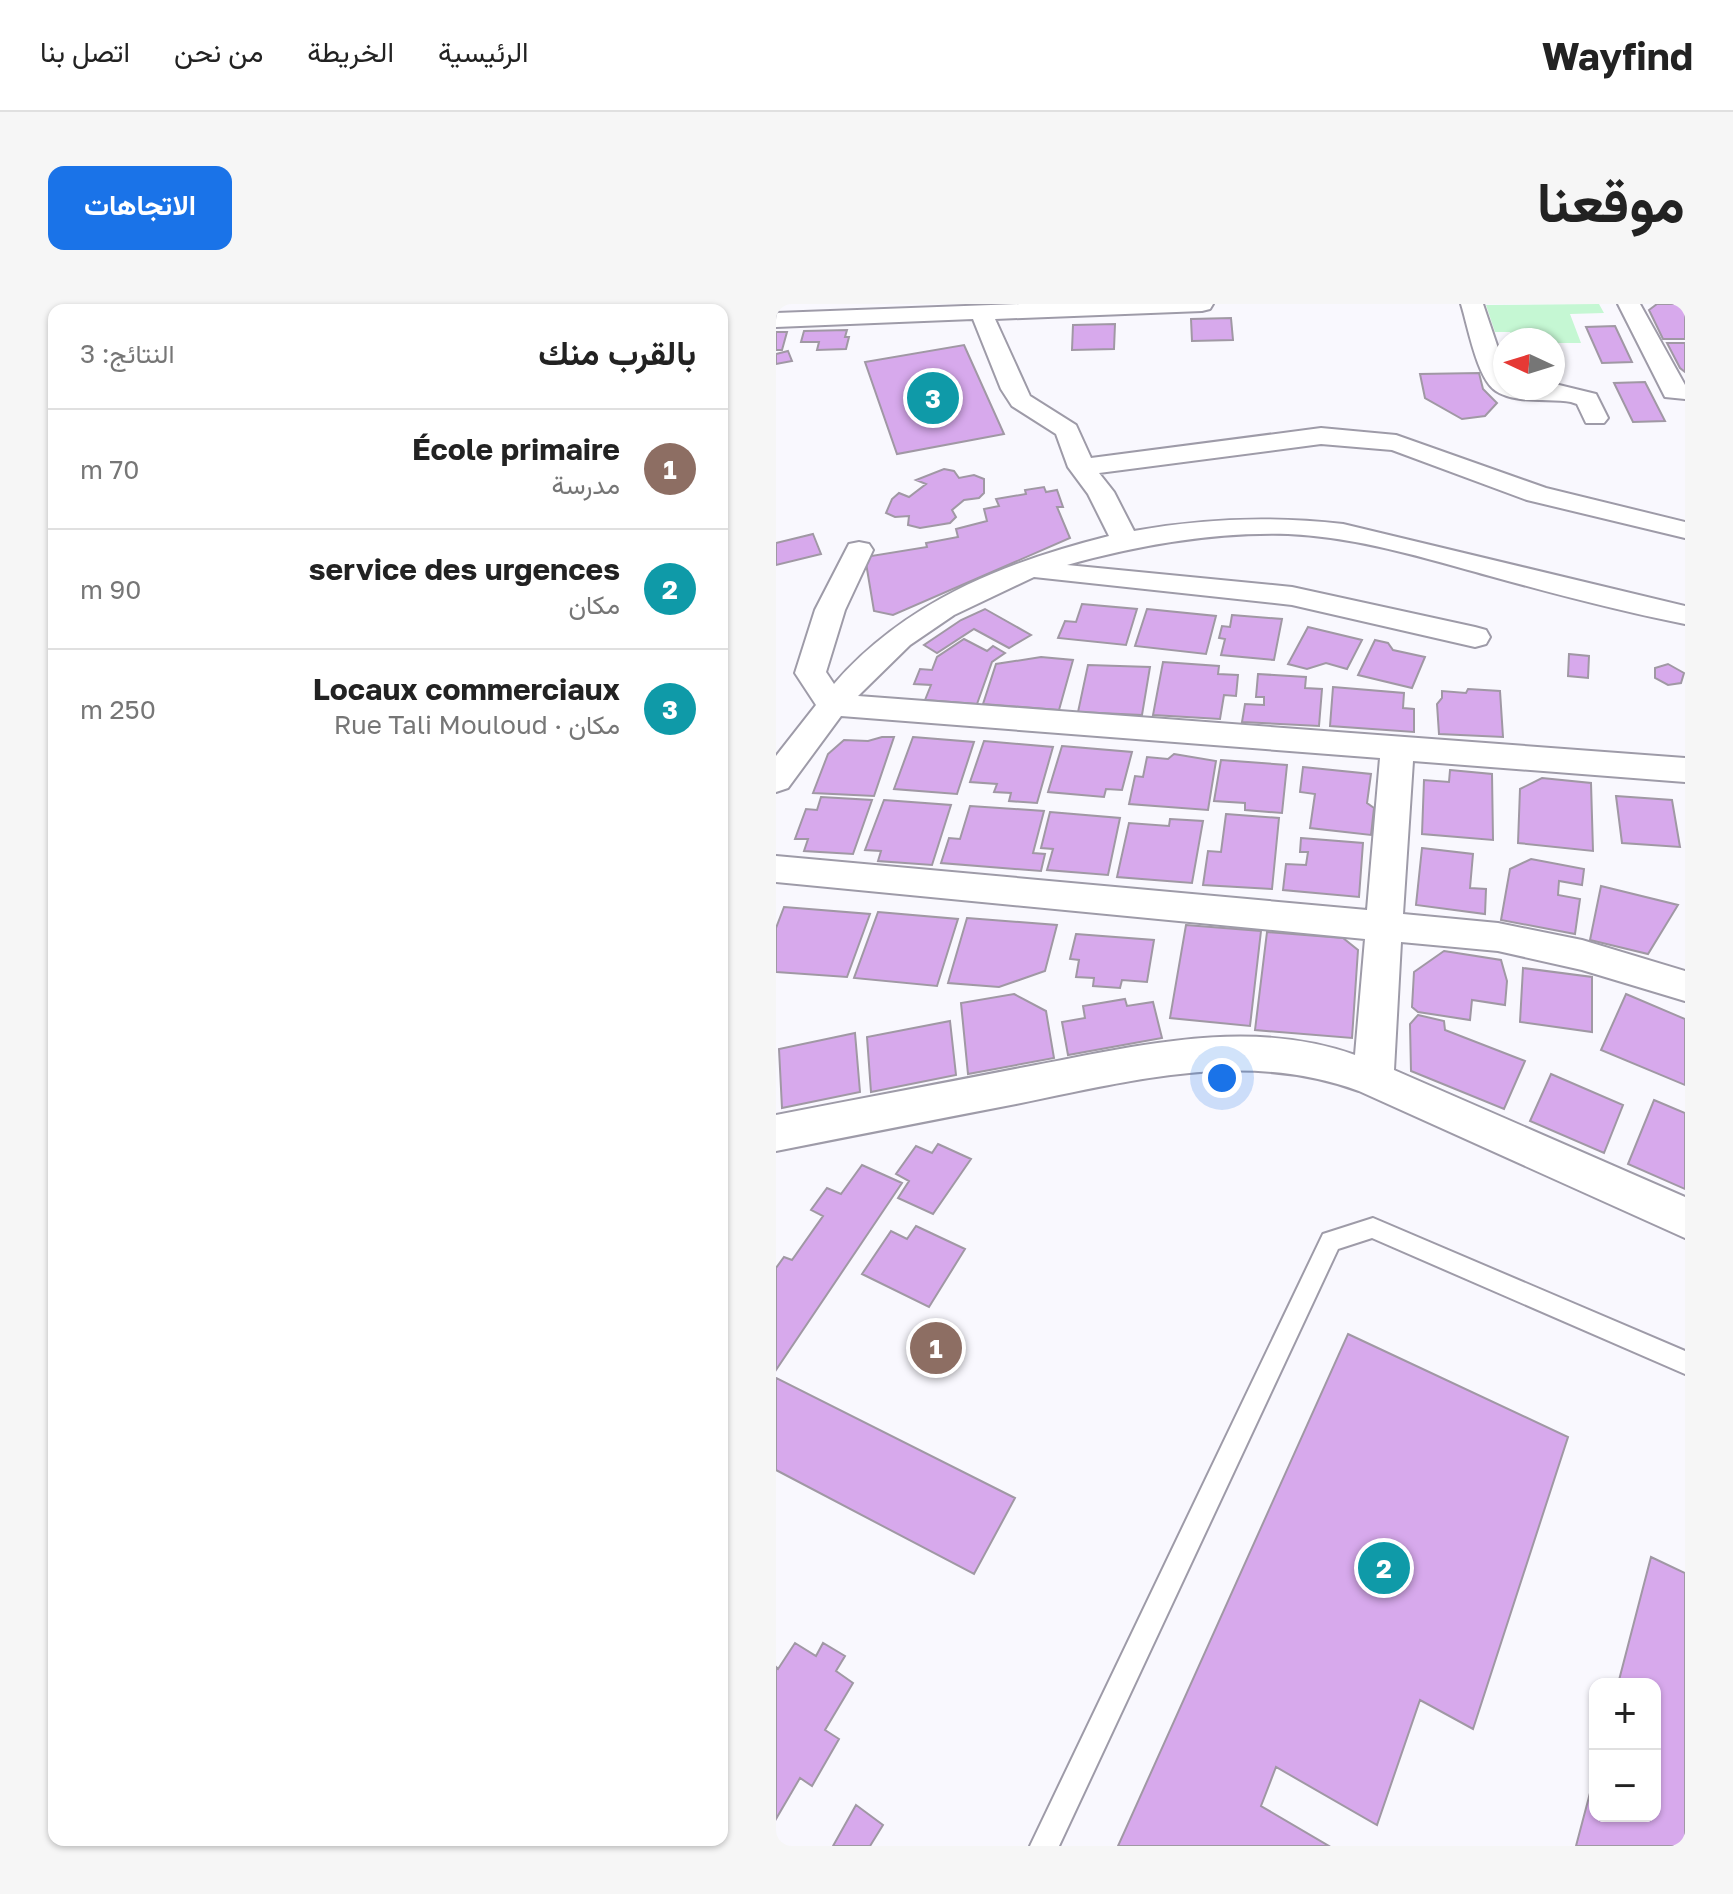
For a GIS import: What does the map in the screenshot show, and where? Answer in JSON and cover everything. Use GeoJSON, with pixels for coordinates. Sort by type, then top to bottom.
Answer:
{"type":"FeatureCollection","features":[{"type":"Feature","properties":{"kind":"street"},"geometry":{"type":"LineString","coordinates":[[861,304],[887,315]]}},
{"type":"Feature","properties":{"kind":"street"},"geometry":{"type":"LineString","coordinates":[[776,320],[1202,304]]}},
{"type":"Feature","properties":{"kind":"street"},"geometry":{"type":"LineString","coordinates":[[1472,304],[1493,369]]}},
{"type":"Feature","properties":{"kind":"street"},"geometry":{"type":"LineString","coordinates":[[1629,304],[1674,392],[1685,392]]}},
{"type":"Feature","properties":{"kind":"street"},"geometry":{"type":"LineString","coordinates":[[981,312],[1013,389],[1021,401],[1067,430],[1081,467],[1101,492],[1125,541]]}},
{"type":"Feature","properties":{"kind":"street"},"geometry":{"type":"LineString","coordinates":[[1565,393],[1587,399],[1595,418]]}},
{"type":"Feature","properties":{"kind":"street"},"geometry":{"type":"LineString","coordinates":[[1081,467],[1321,436],[1396,443],[1537,494],[1685,530]]}},
{"type":"Feature","properties":{"kind":"street"},"geometry":{"type":"LineString","coordinates":[[776,780],[832,705],[900,637],[958,601],[1029,571],[1125,541],[1225,526],[1262,524],[1342,531],[1450,555],[1603,599],[1685,615]]}},
{"type":"Feature","properties":{"kind":"street"},"geometry":{"type":"LineString","coordinates":[[832,705],[810,673],[830,610],[859,550]]}},
{"type":"Feature","properties":{"kind":"street"},"geometry":{"type":"LineString","coordinates":[[1029,571],[1292,596],[1475,637]]}},
{"type":"Feature","properties":{"kind":"street"},"geometry":{"type":"LineString","coordinates":[[832,705],[1685,770]]}},
{"type":"Feature","properties":{"kind":"street"},"geometry":{"type":"LineString","coordinates":[[1373,1079],[1397,750]]}},
{"type":"Feature","properties":{"kind":"street"},"geometry":{"type":"LineString","coordinates":[[776,869],[1498,937],[1582,955],[1685,986]]}},
{"type":"Feature","properties":{"kind":"street"},"geometry":{"type":"LineString","coordinates":[[776,1133],[1127,1065],[1211,1053],[1281,1054],[1329,1063],[1373,1079],[1685,1218]]}},
{"type":"Feature","properties":{"kind":"lane"},"geometry":{"type":"LineString","coordinates":[[1044,1846],[1331,1241],[1373,1228],[1685,1363]]}},
{"type":"Feature","properties":{"kind":"green space"},"geometry":{"type":"Polygon","coordinates":[[[1599,304],[1604,313],[1570,314],[1581,343],[1565,343],[1565,328],[1494,328],[1486,305],[1599,304]]]}},
{"type":"Feature","properties":{"kind":"building"},"geometry":{"type":"Polygon","coordinates":[[[1657,304],[1685,304],[1685,339],[1663,339],[1649,310],[1657,304]]]}},
{"type":"Feature","properties":{"kind":"building"},"geometry":{"type":"Polygon","coordinates":[[[1231,318],[1233,340],[1192,341],[1191,319],[1231,318]]]}},
{"type":"Feature","properties":{"kind":"building"},"geometry":{"type":"Polygon","coordinates":[[[1115,324],[1114,349],[1072,350],[1073,325],[1115,324]]]}},
{"type":"Feature","properties":{"kind":"building"},"geometry":{"type":"Polygon","coordinates":[[[1615,326],[1632,362],[1602,363],[1586,327],[1615,326]]]}},
{"type":"Feature","properties":{"kind":"building"},"geometry":{"type":"Polygon","coordinates":[[[847,330],[846,349],[817,350],[819,342],[801,342],[804,331],[847,330]]]}},
{"type":"Feature","properties":{"kind":"building"},"geometry":{"type":"Polygon","coordinates":[[[776,332],[787,332],[782,350],[776,350],[776,332]]]}},
{"type":"Feature","properties":{"kind":"building"},"geometry":{"type":"Polygon","coordinates":[[[1667,343],[1685,343],[1685,372],[1680,368],[1667,343]]]}},
{"type":"Feature","properties":{"kind":"building"},"geometry":{"type":"Polygon","coordinates":[[[964,345],[1004,434],[897,454],[865,362],[964,345]]]}},
{"type":"Feature","properties":{"kind":"building"},"geometry":{"type":"Polygon","coordinates":[[[788,351],[792,361],[776,364],[776,354],[788,351]]]}},
{"type":"Feature","properties":{"kind":"building"},"geometry":{"type":"Polygon","coordinates":[[[1479,373],[1483,389],[1497,403],[1485,416],[1462,419],[1425,398],[1420,374],[1479,373]]]}},
{"type":"Feature","properties":{"kind":"building"},"geometry":{"type":"Polygon","coordinates":[[[1645,382],[1665,421],[1633,422],[1614,383],[1645,382]]]}},
{"type":"Feature","properties":{"kind":"building"},"geometry":{"type":"Polygon","coordinates":[[[944,469],[954,471],[959,478],[974,475],[984,479],[984,493],[979,498],[964,500],[952,510],[956,517],[950,523],[920,528],[908,525],[909,516],[895,517],[886,513],[892,499],[899,493],[909,497],[926,484],[916,480],[944,469]]]}},
{"type":"Feature","properties":{"kind":"building"},"geometry":{"type":"Polygon","coordinates":[[[1044,487],[1046,492],[1057,490],[1063,507],[1057,507],[1070,538],[893,615],[874,611],[865,557],[927,547],[926,543],[958,537],[956,529],[987,521],[984,509],[999,506],[996,499],[1026,494],[1025,490],[1044,487]]]}},
{"type":"Feature","properties":{"kind":"building"},"geometry":{"type":"Polygon","coordinates":[[[813,534],[821,554],[776,565],[776,543],[813,534]]]}},
{"type":"Feature","properties":{"kind":"building"},"geometry":{"type":"Polygon","coordinates":[[[1082,604],[1137,609],[1126,645],[1058,638],[1065,621],[1076,622],[1082,604]]]}},
{"type":"Feature","properties":{"kind":"building"},"geometry":{"type":"Polygon","coordinates":[[[985,609],[1031,635],[1009,648],[974,629],[937,653],[924,645],[961,620],[985,609]]]}},
{"type":"Feature","properties":{"kind":"building"},"geometry":{"type":"Polygon","coordinates":[[[1147,609],[1216,616],[1206,654],[1135,646],[1147,609]]]}},
{"type":"Feature","properties":{"kind":"building"},"geometry":{"type":"Polygon","coordinates":[[[1232,615],[1282,619],[1274,660],[1221,655],[1225,639],[1219,638],[1222,626],[1230,627],[1232,615]]]}},
{"type":"Feature","properties":{"kind":"building"},"geometry":{"type":"Polygon","coordinates":[[[1308,627],[1362,640],[1347,669],[1326,663],[1307,669],[1288,664],[1308,627]]]}},
{"type":"Feature","properties":{"kind":"building"},"geometry":{"type":"Polygon","coordinates":[[[964,639],[987,651],[993,646],[1005,653],[992,662],[977,704],[925,700],[931,685],[914,684],[920,669],[932,670],[937,657],[964,639]]]}},
{"type":"Feature","properties":{"kind":"building"},"geometry":{"type":"Polygon","coordinates":[[[1375,640],[1388,643],[1393,650],[1425,657],[1412,688],[1358,675],[1375,640]]]}},
{"type":"Feature","properties":{"kind":"building"},"geometry":{"type":"Polygon","coordinates":[[[1569,654],[1589,656],[1588,678],[1568,676],[1569,654]]]}},
{"type":"Feature","properties":{"kind":"building"},"geometry":{"type":"Polygon","coordinates":[[[1041,657],[1073,660],[1059,710],[983,704],[996,664],[1041,657]]]}},
{"type":"Feature","properties":{"kind":"building"},"geometry":{"type":"Polygon","coordinates":[[[1163,662],[1219,666],[1218,674],[1238,675],[1236,696],[1224,695],[1220,719],[1153,715],[1163,662]]]}},
{"type":"Feature","properties":{"kind":"building"},"geometry":{"type":"Polygon","coordinates":[[[1668,664],[1684,673],[1681,683],[1668,685],[1655,678],[1655,668],[1668,664]]]}},
{"type":"Feature","properties":{"kind":"building"},"geometry":{"type":"Polygon","coordinates":[[[1088,665],[1150,667],[1142,715],[1078,712],[1088,665]]]}},
{"type":"Feature","properties":{"kind":"building"},"geometry":{"type":"Polygon","coordinates":[[[1258,674],[1306,677],[1305,688],[1322,689],[1319,726],[1242,722],[1245,704],[1264,705],[1264,697],[1256,697],[1258,674]]]}},
{"type":"Feature","properties":{"kind":"building"},"geometry":{"type":"Polygon","coordinates":[[[1333,687],[1404,693],[1403,708],[1414,709],[1414,732],[1330,726],[1333,687]]]}},
{"type":"Feature","properties":{"kind":"building"},"geometry":{"type":"Polygon","coordinates":[[[1468,689],[1500,691],[1503,737],[1439,734],[1437,704],[1442,698],[1442,691],[1466,693],[1468,689]]]}},
{"type":"Feature","properties":{"kind":"building"},"geometry":{"type":"Polygon","coordinates":[[[894,737],[874,796],[813,793],[828,754],[844,740],[868,741],[894,737]]]}},
{"type":"Feature","properties":{"kind":"building"},"geometry":{"type":"Polygon","coordinates":[[[913,737],[974,742],[957,794],[894,789],[913,737]]]}},
{"type":"Feature","properties":{"kind":"building"},"geometry":{"type":"Polygon","coordinates":[[[984,741],[1053,747],[1037,803],[1009,801],[1011,793],[994,792],[997,784],[970,782],[984,741]]]}},
{"type":"Feature","properties":{"kind":"building"},"geometry":{"type":"Polygon","coordinates":[[[1062,746],[1132,752],[1122,790],[1106,789],[1104,797],[1048,792],[1062,746]]]}},
{"type":"Feature","properties":{"kind":"building"},"geometry":{"type":"Polygon","coordinates":[[[1174,754],[1216,761],[1208,810],[1129,804],[1135,776],[1143,777],[1147,757],[1168,759],[1174,754]]]}},
{"type":"Feature","properties":{"kind":"building"},"geometry":{"type":"Polygon","coordinates":[[[1221,760],[1287,765],[1282,813],[1245,810],[1245,803],[1214,801],[1221,760]]]}},
{"type":"Feature","properties":{"kind":"building"},"geometry":{"type":"Polygon","coordinates":[[[1303,767],[1371,774],[1367,803],[1374,808],[1371,835],[1310,828],[1315,794],[1300,792],[1303,767]]]}},
{"type":"Feature","properties":{"kind":"building"},"geometry":{"type":"Polygon","coordinates":[[[1450,770],[1492,774],[1493,840],[1422,834],[1424,780],[1449,782],[1450,770]]]}},
{"type":"Feature","properties":{"kind":"building"},"geometry":{"type":"Polygon","coordinates":[[[1542,778],[1591,783],[1593,851],[1518,843],[1520,789],[1542,778]]]}},
{"type":"Feature","properties":{"kind":"building"},"geometry":{"type":"Polygon","coordinates":[[[1616,796],[1672,800],[1680,847],[1622,843],[1616,796]]]}},
{"type":"Feature","properties":{"kind":"building"},"geometry":{"type":"Polygon","coordinates":[[[821,797],[872,800],[853,854],[804,851],[808,839],[795,839],[806,809],[817,810],[821,797]]]}},
{"type":"Feature","properties":{"kind":"building"},"geometry":{"type":"Polygon","coordinates":[[[884,800],[951,805],[932,865],[878,861],[881,851],[865,850],[884,800]]]}},
{"type":"Feature","properties":{"kind":"building"},"geometry":{"type":"Polygon","coordinates":[[[970,806],[1044,811],[1033,853],[1045,854],[1041,871],[941,863],[949,838],[960,839],[970,806]]]}},
{"type":"Feature","properties":{"kind":"building"},"geometry":{"type":"Polygon","coordinates":[[[1050,812],[1120,818],[1108,875],[1047,870],[1053,849],[1041,848],[1050,812]]]}},
{"type":"Feature","properties":{"kind":"building"},"geometry":{"type":"Polygon","coordinates":[[[1226,814],[1279,818],[1272,889],[1203,885],[1208,851],[1221,852],[1226,814]]]}},
{"type":"Feature","properties":{"kind":"building"},"geometry":{"type":"Polygon","coordinates":[[[1170,819],[1203,821],[1192,883],[1117,877],[1129,823],[1169,826],[1170,819]]]}},
{"type":"Feature","properties":{"kind":"building"},"geometry":{"type":"Polygon","coordinates":[[[1301,838],[1363,843],[1359,897],[1283,890],[1286,864],[1306,865],[1308,852],[1300,852],[1301,838]]]}},
{"type":"Feature","properties":{"kind":"building"},"geometry":{"type":"Polygon","coordinates":[[[1422,848],[1473,854],[1470,888],[1486,889],[1485,914],[1416,905],[1422,848]]]}},
{"type":"Feature","properties":{"kind":"building"},"geometry":{"type":"Polygon","coordinates":[[[1531,859],[1584,869],[1582,885],[1559,881],[1558,895],[1580,899],[1575,934],[1501,920],[1510,869],[1531,859]]]}},
{"type":"Feature","properties":{"kind":"building"},"geometry":{"type":"Polygon","coordinates":[[[1601,886],[1678,905],[1648,954],[1590,940],[1601,886]]]}},
{"type":"Feature","properties":{"kind":"building"},"geometry":{"type":"Polygon","coordinates":[[[784,907],[870,914],[847,977],[776,972],[776,928],[784,907]]]}},
{"type":"Feature","properties":{"kind":"building"},"geometry":{"type":"Polygon","coordinates":[[[878,912],[958,919],[937,986],[854,978],[878,912]]]}},
{"type":"Feature","properties":{"kind":"building"},"geometry":{"type":"Polygon","coordinates":[[[967,918],[1057,925],[1045,971],[999,987],[948,983],[967,918]]]}},
{"type":"Feature","properties":{"kind":"building"},"geometry":{"type":"Polygon","coordinates":[[[1186,925],[1261,931],[1250,1026],[1170,1018],[1186,925]]]}},
{"type":"Feature","properties":{"kind":"building"},"geometry":{"type":"Polygon","coordinates":[[[1267,932],[1343,938],[1358,950],[1352,1038],[1255,1030],[1267,932]]]}},
{"type":"Feature","properties":{"kind":"building"},"geometry":{"type":"Polygon","coordinates":[[[1076,934],[1154,940],[1147,982],[1122,980],[1120,988],[1093,986],[1094,978],[1076,977],[1079,960],[1070,959],[1076,934]]]}},
{"type":"Feature","properties":{"kind":"building"},"geometry":{"type":"Polygon","coordinates":[[[1444,951],[1501,960],[1507,981],[1505,1005],[1472,1000],[1470,1020],[1418,1012],[1412,1007],[1414,972],[1444,951]]]}},
{"type":"Feature","properties":{"kind":"building"},"geometry":{"type":"Polygon","coordinates":[[[1523,968],[1592,977],[1592,1032],[1520,1022],[1523,968]]]}},
{"type":"Feature","properties":{"kind":"building"},"geometry":{"type":"Polygon","coordinates":[[[1014,994],[1046,1011],[1054,1058],[968,1074],[961,1003],[1014,994]]]}},
{"type":"Feature","properties":{"kind":"building"},"geometry":{"type":"Polygon","coordinates":[[[1626,994],[1685,1019],[1685,1085],[1601,1050],[1626,994]]]}},
{"type":"Feature","properties":{"kind":"building"},"geometry":{"type":"Polygon","coordinates":[[[1125,999],[1127,1006],[1153,1002],[1162,1038],[1068,1055],[1062,1022],[1085,1018],[1083,1006],[1125,999]]]}},
{"type":"Feature","properties":{"kind":"building"},"geometry":{"type":"Polygon","coordinates":[[[1418,1015],[1444,1021],[1445,1030],[1525,1061],[1504,1109],[1411,1071],[1410,1024],[1418,1015]]]}},
{"type":"Feature","properties":{"kind":"building"},"geometry":{"type":"Polygon","coordinates":[[[950,1021],[956,1075],[871,1092],[867,1037],[950,1021]]]}},
{"type":"Feature","properties":{"kind":"building"},"geometry":{"type":"Polygon","coordinates":[[[855,1033],[860,1092],[782,1108],[779,1049],[855,1033]]]}},
{"type":"Feature","properties":{"kind":"building"},"geometry":{"type":"Polygon","coordinates":[[[1551,1074],[1623,1105],[1604,1153],[1530,1121],[1551,1074]]]}},
{"type":"Feature","properties":{"kind":"building"},"geometry":{"type":"Polygon","coordinates":[[[1654,1100],[1685,1113],[1685,1189],[1628,1164],[1654,1100]]]}},
{"type":"Feature","properties":{"kind":"building"},"geometry":{"type":"Polygon","coordinates":[[[938,1144],[971,1159],[933,1214],[898,1198],[909,1181],[896,1174],[916,1146],[932,1153],[938,1144]]]}},
{"type":"Feature","properties":{"kind":"building"},"geometry":{"type":"Polygon","coordinates":[[[862,1165],[902,1183],[776,1370],[776,1268],[784,1257],[792,1260],[823,1216],[811,1210],[827,1188],[841,1194],[862,1165]]]}},
{"type":"Feature","properties":{"kind":"building"},"geometry":{"type":"Polygon","coordinates":[[[916,1226],[965,1249],[929,1307],[862,1274],[891,1231],[907,1239],[916,1226]]]}},
{"type":"Feature","properties":{"kind":"building"},"geometry":{"type":"Polygon","coordinates":[[[1348,1334],[1568,1437],[1473,1729],[1420,1700],[1377,1825],[1276,1767],[1261,1806],[1329,1846],[1118,1846],[1348,1334]]]}},
{"type":"Feature","properties":{"kind":"building"},"geometry":{"type":"Polygon","coordinates":[[[776,1378],[1015,1498],[974,1574],[776,1470],[776,1378]]]}},
{"type":"Feature","properties":{"kind":"building"},"geometry":{"type":"Polygon","coordinates":[[[1651,1557],[1685,1573],[1685,1846],[1576,1846],[1589,1797],[1589,1822],[1661,1822],[1661,1678],[1620,1678],[1651,1557]]]}},
{"type":"Feature","properties":{"kind":"building"},"geometry":{"type":"Polygon","coordinates":[[[795,1643],[816,1656],[823,1643],[845,1656],[836,1671],[853,1683],[825,1730],[839,1739],[812,1786],[800,1778],[776,1819],[776,1667],[778,1669],[795,1643]]]}},
{"type":"Feature","properties":{"kind":"building"},"geometry":{"type":"Polygon","coordinates":[[[856,1805],[883,1825],[870,1846],[833,1846],[856,1805]]]}},
{"type":"Feature","properties":{"kind":"place","name":"Locaux commerciaux"},"geometry":{"type":"Point","coordinates":[933,398]}},
{"type":"Feature","properties":{"kind":"place","name":"École primaire"},"geometry":{"type":"Point","coordinates":[936,1348]}},
{"type":"Feature","properties":{"kind":"place","name":"service des urgences"},"geometry":{"type":"Point","coordinates":[1384,1568]}}]}
